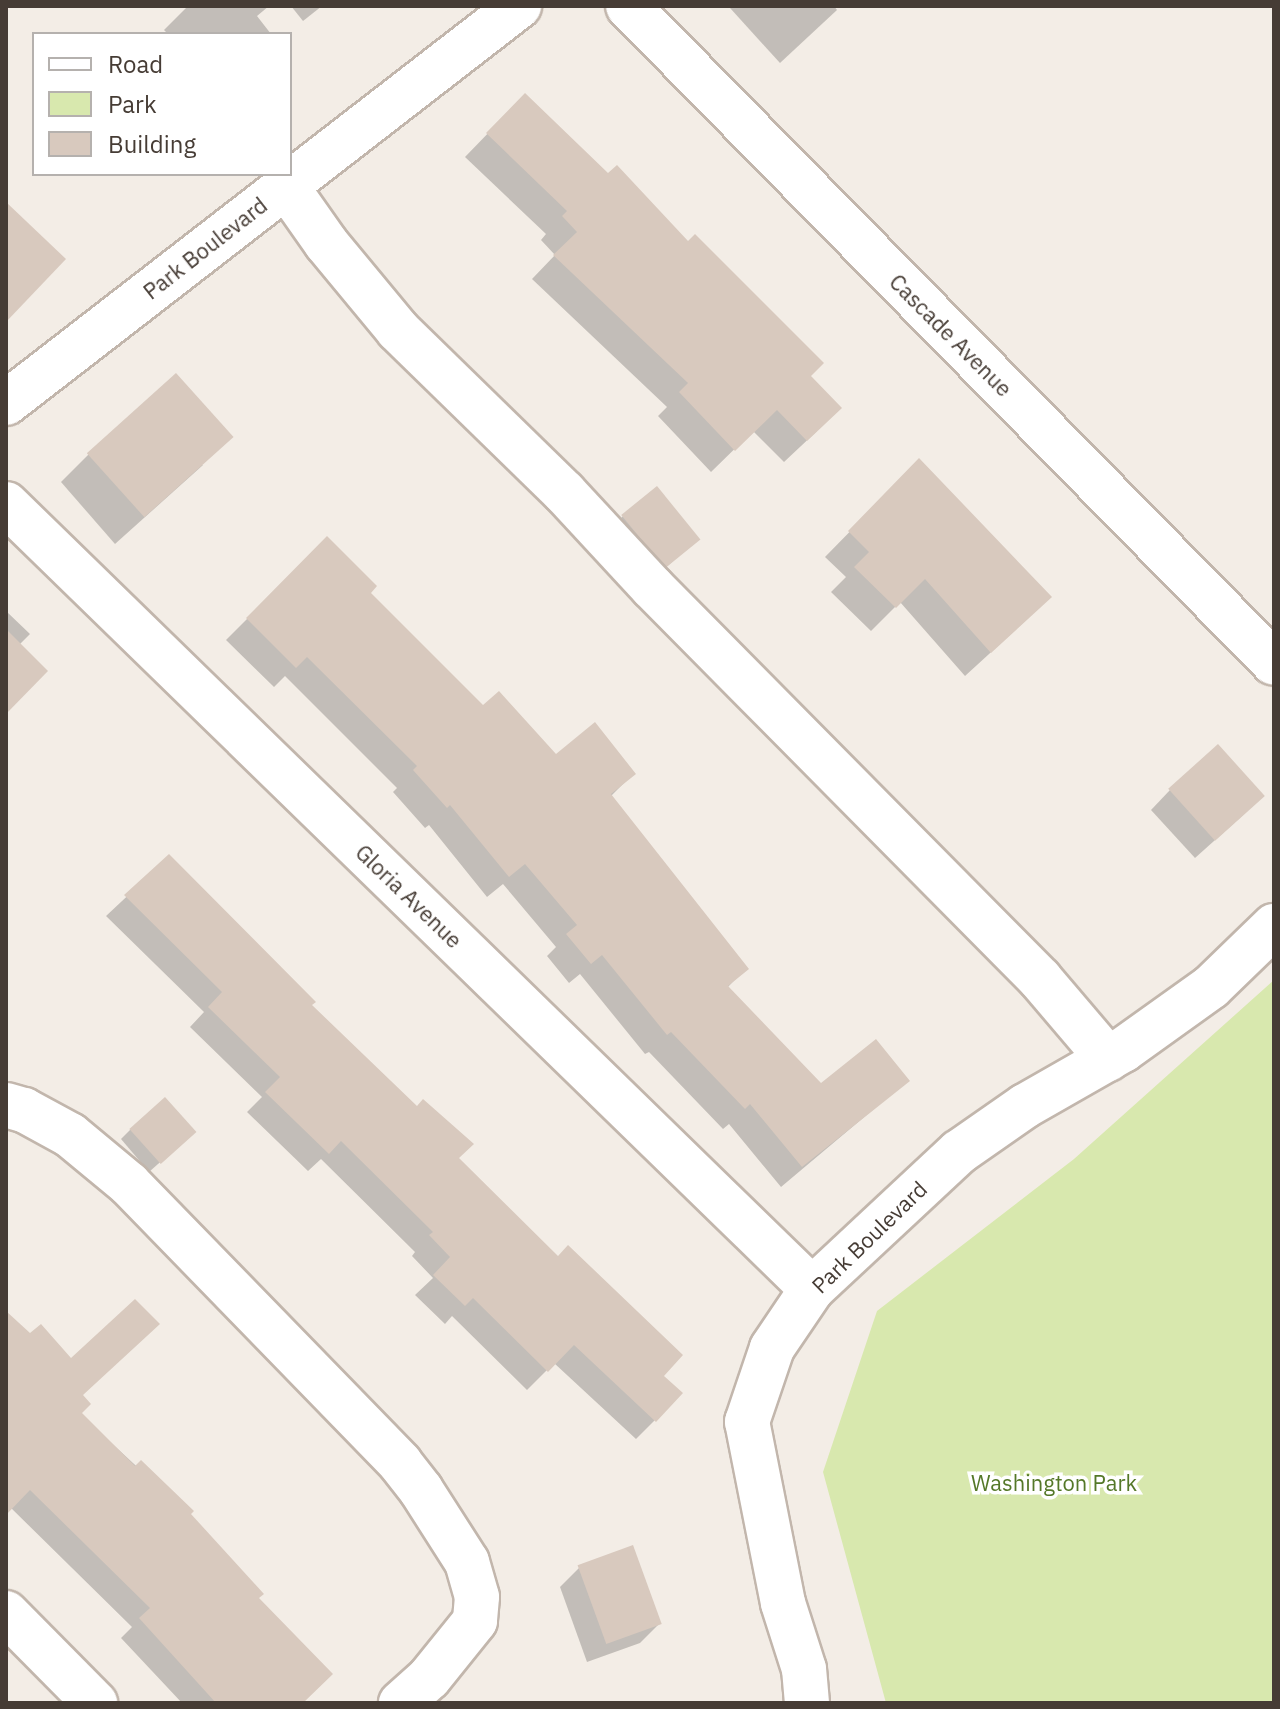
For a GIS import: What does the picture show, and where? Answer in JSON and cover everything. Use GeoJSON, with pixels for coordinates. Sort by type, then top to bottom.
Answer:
{"type":"FeatureCollection","features":[{"type":"Feature","properties":{"kind":"street","name":"Park Boulevard"},"geometry":{"type":"LineString","coordinates":[[6,403],[519,6]]}},
{"type":"Feature","properties":{"kind":"street","name":"Cascade Avenue"},"geometry":{"type":"LineString","coordinates":[[628,6],[1274,663]]}},
{"type":"Feature","properties":{"kind":"street"},"geometry":{"type":"LineString","coordinates":[[286,186],[326,243],[398,330],[564,492],[852,792],[1040,979],[1108,1059]]}},
{"type":"Feature","properties":{"kind":"street","name":"Gloria Avenue"},"geometry":{"type":"LineString","coordinates":[[6,504],[812,1289]]}},
{"type":"Feature","properties":{"kind":"street","name":"Park Boulevard"},"geometry":{"type":"LineString","coordinates":[[807,1703],[804,1669],[783,1603],[747,1422],[772,1348],[812,1289],[959,1152],[1025,1106],[1108,1059],[1211,987],[1274,926]]}},
{"type":"Feature","properties":{"kind":"street"},"geometry":{"type":"LineString","coordinates":[[6,1105],[24,1110],[70,1135],[129,1184],[400,1463],[441,1522],[474,1581],[475,1621],[450,1654],[401,1703]]}},
{"type":"Feature","properties":{"kind":"street"},"geometry":{"type":"LineString","coordinates":[[6,1613],[95,1703]]}},
{"type":"Feature","properties":{"kind":"green space","name":"Washington Park"},"geometry":{"type":"Polygon","coordinates":[[[1274,980],[1274,1703],[886,1703],[823,1472],[877,1311],[1074,1159],[1274,980]]]}},
{"type":"Feature","properties":{"kind":"building"},"geometry":{"type":"Polygon","coordinates":[[[525,93],[608,173],[617,165],[688,241],[695,234],[824,363],[811,376],[842,408],[807,441],[777,410],[735,451],[679,392],[688,383],[553,255],[577,232],[562,216],[567,211],[486,133],[525,93]]]}},
{"type":"Feature","properties":{"kind":"building"},"geometry":{"type":"Polygon","coordinates":[[[6,202],[66,259],[6,322],[6,202]]]}},
{"type":"Feature","properties":{"kind":"building"},"geometry":{"type":"Polygon","coordinates":[[[176,373],[234,437],[144,517],[87,453],[176,373]]]}},
{"type":"Feature","properties":{"kind":"building"},"geometry":{"type":"Polygon","coordinates":[[[919,458],[1052,597],[991,653],[925,579],[896,608],[854,567],[869,552],[848,531],[919,458]]]}},
{"type":"Feature","properties":{"kind":"building"},"geometry":{"type":"Polygon","coordinates":[[[657,486],[700,540],[665,569],[621,515],[657,486]]]}},
{"type":"Feature","properties":{"kind":"building"},"geometry":{"type":"Polygon","coordinates":[[[327,536],[377,586],[371,593],[483,705],[499,691],[556,754],[595,722],[636,774],[611,794],[749,969],[728,986],[821,1083],[876,1039],[910,1081],[802,1167],[750,1104],[745,1109],[671,1032],[667,1035],[602,955],[591,964],[566,934],[577,925],[525,864],[509,877],[450,805],[447,808],[413,770],[417,766],[307,657],[296,668],[246,618],[327,536]]]}},
{"type":"Feature","properties":{"kind":"building"},"geometry":{"type":"Polygon","coordinates":[[[6,629],[48,671],[6,714],[6,629]]]}},
{"type":"Feature","properties":{"kind":"building"},"geometry":{"type":"Polygon","coordinates":[[[1218,744],[1265,796],[1215,841],[1168,789],[1218,744]]]}},
{"type":"Feature","properties":{"kind":"building"},"geometry":{"type":"Polygon","coordinates":[[[169,854],[316,1002],[312,1005],[417,1106],[423,1099],[474,1144],[459,1158],[558,1256],[568,1245],[683,1355],[664,1376],[683,1393],[656,1422],[574,1345],[548,1372],[473,1298],[465,1306],[433,1275],[450,1257],[429,1235],[433,1232],[341,1141],[329,1154],[265,1092],[280,1077],[208,1007],[222,992],[124,895],[169,854]]]}},
{"type":"Feature","properties":{"kind":"building"},"geometry":{"type":"Polygon","coordinates":[[[165,1097],[196,1132],[161,1164],[129,1129],[165,1097]]]}},
{"type":"Feature","properties":{"kind":"building"},"geometry":{"type":"Polygon","coordinates":[[[135,1299],[160,1324],[83,1395],[91,1404],[82,1413],[135,1466],[141,1460],[194,1511],[191,1514],[264,1594],[259,1598],[333,1674],[303,1703],[216,1703],[139,1618],[150,1608],[30,1490],[6,1515],[6,1311],[30,1333],[41,1324],[71,1358],[135,1299]]]}},
{"type":"Feature","properties":{"kind":"building"},"geometry":{"type":"Polygon","coordinates":[[[633,1545],[662,1624],[606,1644],[578,1565],[633,1545]]]}}]}
